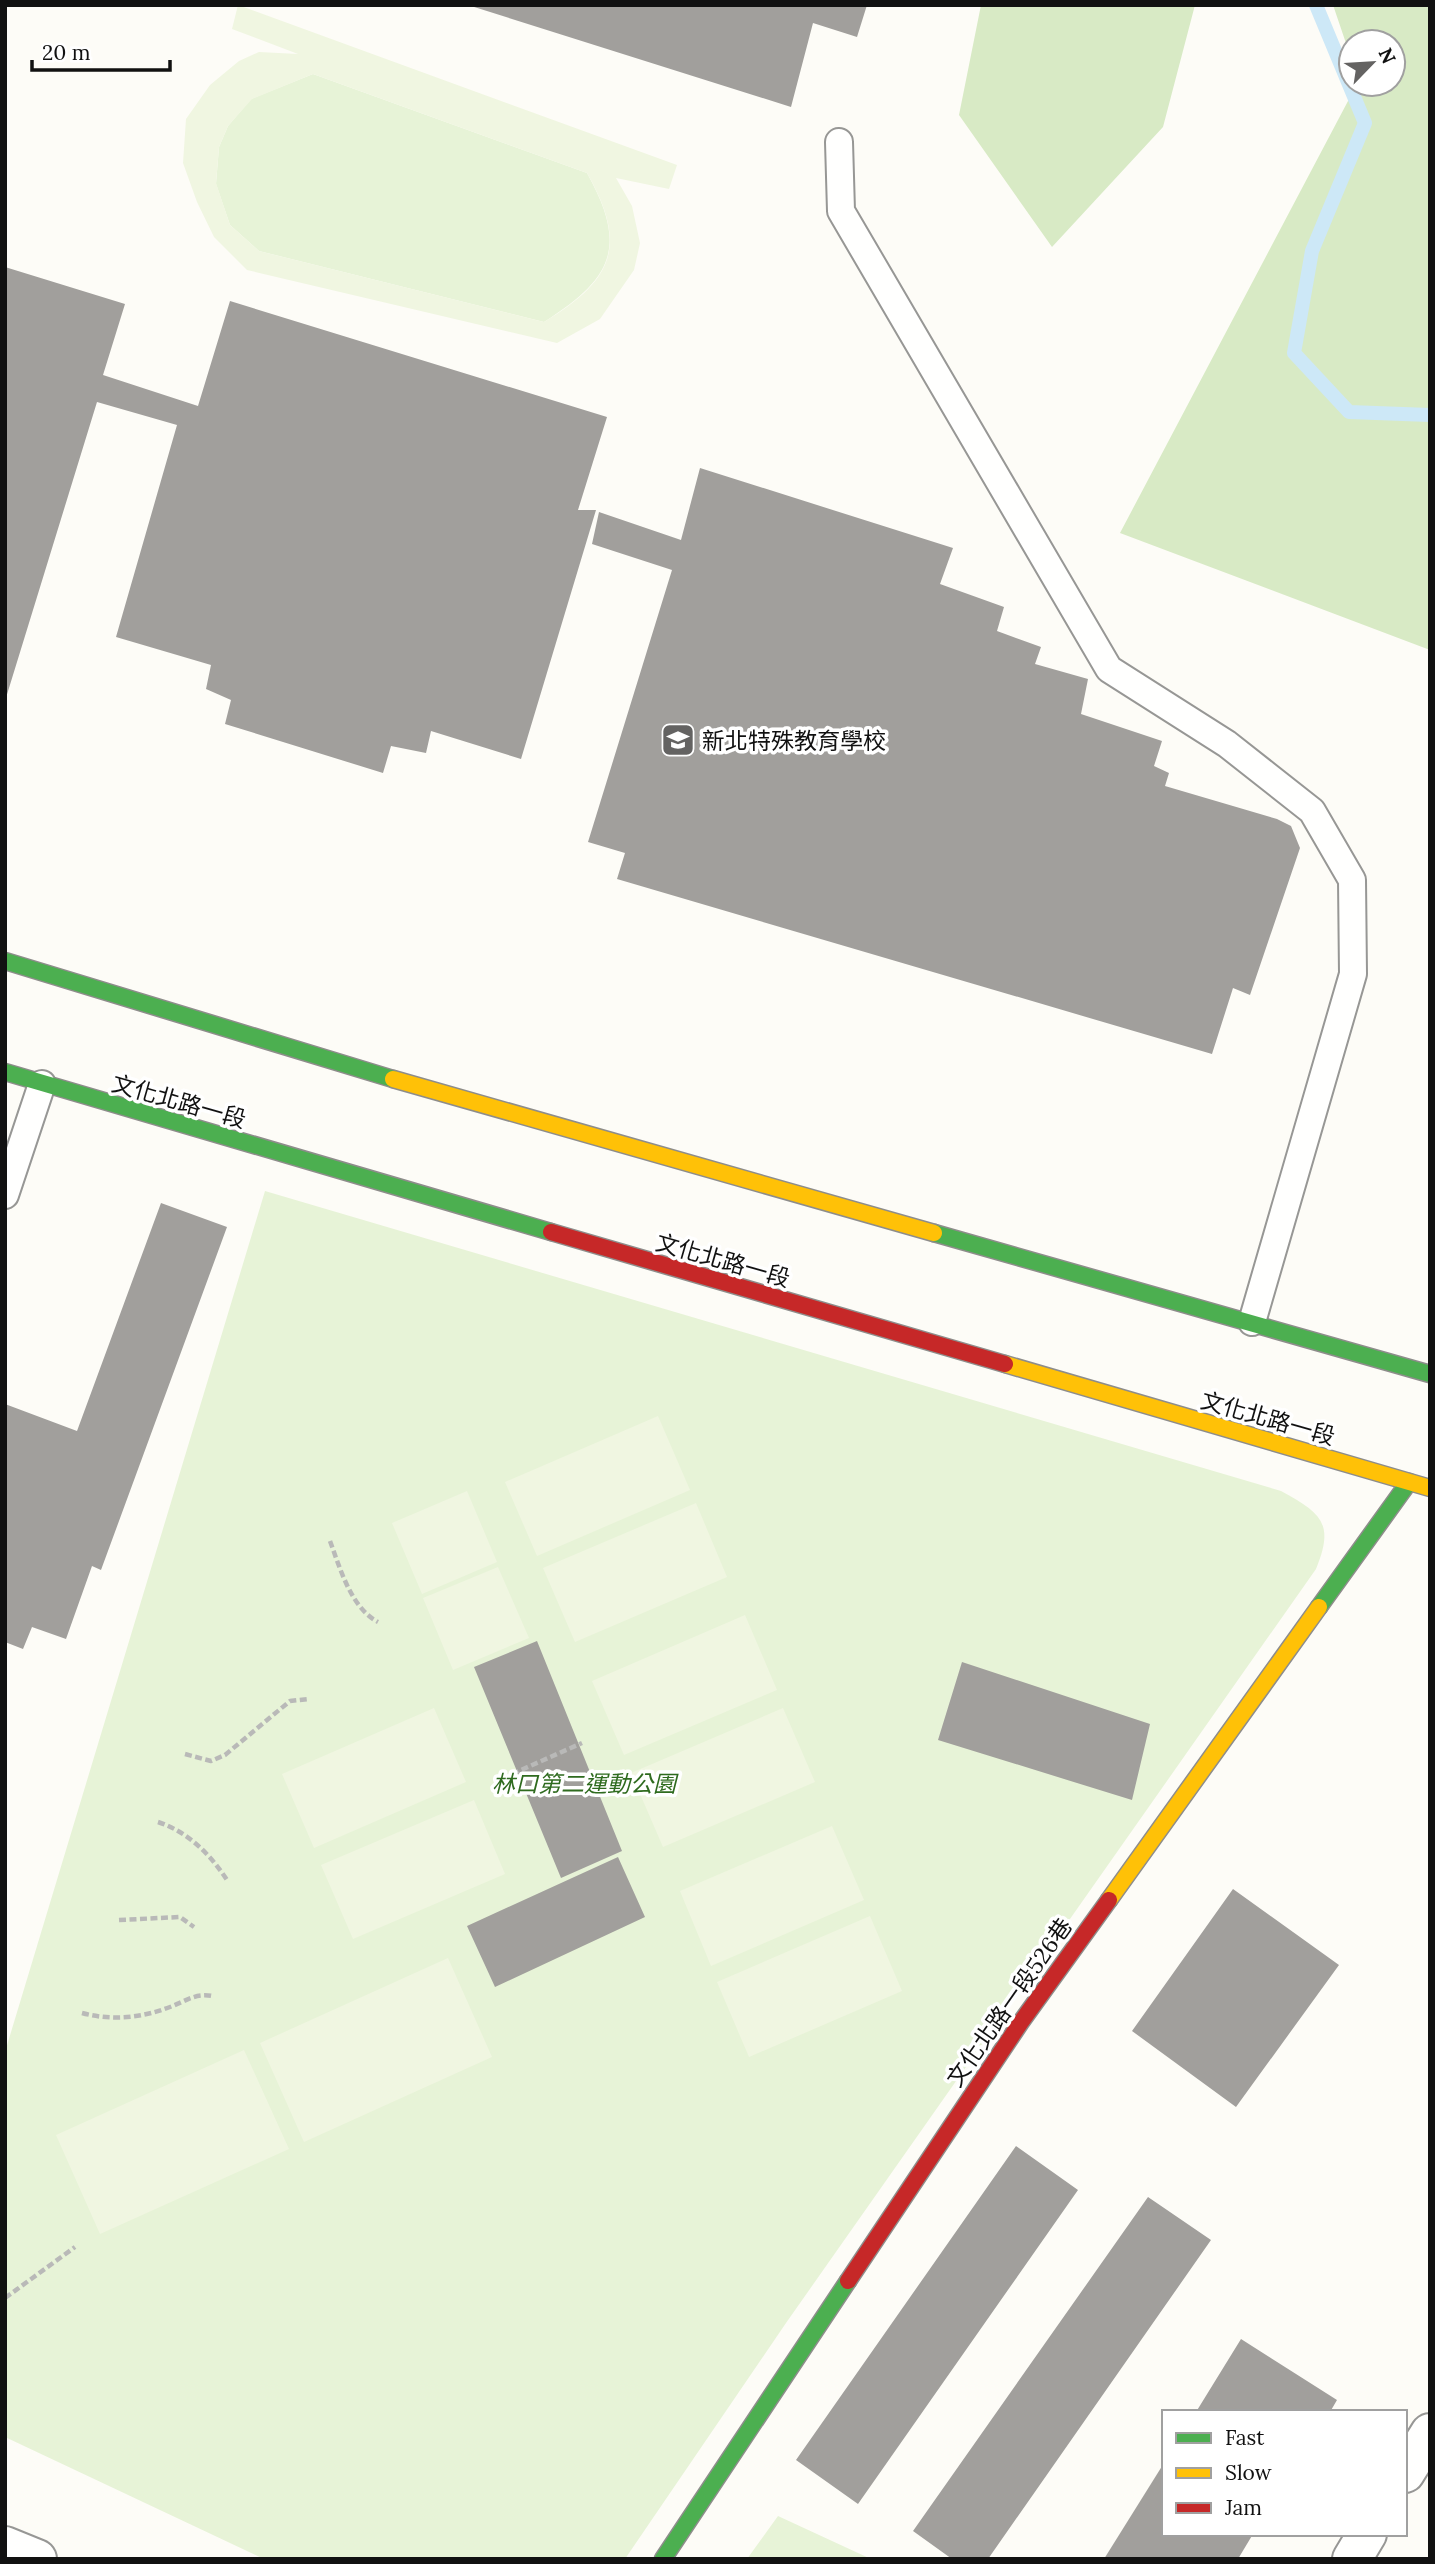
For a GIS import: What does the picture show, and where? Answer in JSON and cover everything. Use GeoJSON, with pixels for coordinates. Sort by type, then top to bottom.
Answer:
{"type":"FeatureCollection","features":[{"type":"Feature","properties":{"kind":"main road"},"geometry":{"type":"LineString","coordinates":[[5,961],[341,1064],[1430,1374]]}},
{"type":"Feature","properties":{"kind":"main road","name":"文化北路一段"},"geometry":{"type":"LineString","coordinates":[[5,1072],[1430,1489]]}},
{"type":"Feature","properties":{"kind":"main road","name":"文化北路一段526巷"},"geometry":{"type":"LineString","coordinates":[[663,2559],[1021,2021],[1409,1482]]}},
{"type":"Feature","properties":{"kind":"street"},"geometry":{"type":"LineString","coordinates":[[1407,2470],[1430,2433]]}},
{"type":"Feature","properties":{"kind":"street"},"geometry":{"type":"LineString","coordinates":[[1352,2559],[1366,2536]]}},
{"type":"Feature","properties":{"kind":"street"},"geometry":{"type":"LineString","coordinates":[[5,2546],[37,2559]]}},
{"type":"Feature","properties":{"kind":"lane"},"geometry":{"type":"LineString","coordinates":[[839,142],[841,211],[1109,669],[1227,744],[1312,811],[1352,880],[1353,974],[1252,1322]]}},
{"type":"Feature","properties":{"kind":"lane"},"geometry":{"type":"LineString","coordinates":[[5,1195],[42,1084]]}},
{"type":"Feature","properties":{"kind":"path"},"geometry":{"type":"LineString","coordinates":[[330,1541],[351,1590],[369,1618],[378,1622]]}},
{"type":"Feature","properties":{"kind":"path"},"geometry":{"type":"LineString","coordinates":[[185,1754],[211,1761],[225,1755],[290,1701],[308,1699]]}},
{"type":"Feature","properties":{"kind":"path"},"geometry":{"type":"LineString","coordinates":[[512,1774],[582,1743]]}},
{"type":"Feature","properties":{"kind":"path"},"geometry":{"type":"LineString","coordinates":[[158,1822],[195,1843],[215,1862],[227,1880]]}},
{"type":"Feature","properties":{"kind":"path"},"geometry":{"type":"LineString","coordinates":[[120,1920],[180,1917],[194,1927]]}},
{"type":"Feature","properties":{"kind":"path"},"geometry":{"type":"LineString","coordinates":[[82,2012],[108,2019],[137,2016],[167,2009],[191,1997],[212,1996]]}},
{"type":"Feature","properties":{"kind":"path"},"geometry":{"type":"LineString","coordinates":[[5,2298],[75,2248]]}},
{"type":"Feature","properties":{"kind":"green space"},"geometry":{"type":"Polygon","coordinates":[[[238,5],[677,165],[669,189],[616,178],[632,206],[640,243],[634,270],[600,319],[557,343],[247,270],[214,237],[197,202],[183,163],[186,119],[210,85],[239,61],[259,52],[298,54],[232,29],[238,5]],[[313,74],[252,99],[228,126],[219,147],[216,183],[230,225],[259,251],[544,322],[586,291],[607,259],[610,241],[607,221],[600,198],[587,173],[313,74]]]}},
{"type":"Feature","properties":{"kind":"green space"},"geometry":{"type":"Polygon","coordinates":[[[981,5],[1195,5],[1163,127],[1052,247],[959,115],[981,5]]]}},
{"type":"Feature","properties":{"kind":"green space"},"geometry":{"type":"Polygon","coordinates":[[[1333,5],[1430,5],[1430,650],[1120,533],[1350,98],[1407,98],[1407,28],[1341,28],[1333,5]]]}},
{"type":"Feature","properties":{"kind":"green space"},"geometry":{"type":"Polygon","coordinates":[[[313,74],[587,173],[600,199],[610,241],[607,259],[599,275],[586,291],[544,322],[259,251],[230,225],[216,184],[219,147],[228,126],[251,99],[313,74]]]}},
{"type":"Feature","properties":{"kind":"green space","name":"林口第二運動公園"},"geometry":{"type":"Polygon","coordinates":[[[265,1191],[1281,1491],[1315,1513],[1324,1530],[1322,1553],[1316,1569],[786,2323],[625,2559],[264,2559],[5,2437],[5,2052],[265,1191]]]}},
{"type":"Feature","properties":{"kind":"green space"},"geometry":{"type":"Polygon","coordinates":[[[658,1416],[690,1490],[537,1556],[505,1482],[658,1416]]]}},
{"type":"Feature","properties":{"kind":"green space"},"geometry":{"type":"Polygon","coordinates":[[[467,1491],[497,1562],[422,1594],[392,1523],[467,1491]]]}},
{"type":"Feature","properties":{"kind":"green space"},"geometry":{"type":"Polygon","coordinates":[[[696,1503],[727,1577],[575,1642],[543,1568],[696,1503]]]}},
{"type":"Feature","properties":{"kind":"green space"},"geometry":{"type":"Polygon","coordinates":[[[498,1567],[529,1638],[453,1670],[423,1598],[498,1567]]]}},
{"type":"Feature","properties":{"kind":"green space"},"geometry":{"type":"Polygon","coordinates":[[[745,1615],[777,1690],[624,1755],[592,1681],[745,1615]]]}},
{"type":"Feature","properties":{"kind":"green space"},"geometry":{"type":"Polygon","coordinates":[[[434,1708],[466,1782],[314,1848],[282,1774],[434,1708]]]}},
{"type":"Feature","properties":{"kind":"green space"},"geometry":{"type":"Polygon","coordinates":[[[783,1708],[815,1782],[663,1847],[631,1773],[783,1708]]]}},
{"type":"Feature","properties":{"kind":"green space"},"geometry":{"type":"Polygon","coordinates":[[[474,1800],[505,1874],[353,1939],[321,1865],[474,1800]]]}},
{"type":"Feature","properties":{"kind":"green space"},"geometry":{"type":"Polygon","coordinates":[[[832,1826],[864,1900],[711,1966],[680,1891],[832,1826]]]}},
{"type":"Feature","properties":{"kind":"green space"},"geometry":{"type":"Polygon","coordinates":[[[870,1916],[902,1991],[749,2057],[717,1982],[870,1916]]]}},
{"type":"Feature","properties":{"kind":"green space"},"geometry":{"type":"Polygon","coordinates":[[[448,1958],[492,2057],[304,2142],[260,2043],[448,1958]]]}},
{"type":"Feature","properties":{"kind":"green space"},"geometry":{"type":"Polygon","coordinates":[[[244,2050],[289,2149],[100,2234],[56,2135],[244,2050]]]}},
{"type":"Feature","properties":{"kind":"green space"},"geometry":{"type":"Polygon","coordinates":[[[778,2516],[871,2559],[747,2559],[778,2516]]]}},
{"type":"Feature","properties":{"kind":"building"},"geometry":{"type":"Polygon","coordinates":[[[867,5],[857,37],[813,23],[791,107],[471,6],[867,5]]]}},
{"type":"Feature","properties":{"kind":"building"},"geometry":{"type":"Polygon","coordinates":[[[5,267],[125,304],[103,375],[198,406],[230,301],[607,417],[578,510],[596,510],[521,759],[431,731],[426,753],[391,746],[383,773],[225,724],[231,700],[206,689],[211,665],[116,637],[177,425],[97,402],[5,701],[5,267]]]}},
{"type":"Feature","properties":{"kind":"building"},"geometry":{"type":"Polygon","coordinates":[[[700,468],[953,548],[940,584],[1004,607],[997,631],[1041,647],[1035,664],[1088,679],[1081,714],[1162,741],[1154,766],[1169,773],[1165,786],[1277,819],[1291,826],[1300,848],[1250,995],[1233,988],[1212,1054],[617,879],[625,853],[588,842],[672,570],[592,544],[599,512],[681,540],[700,468]]]}},
{"type":"Feature","properties":{"kind":"building"},"geometry":{"type":"Polygon","coordinates":[[[161,1203],[227,1227],[101,1570],[92,1566],[66,1639],[32,1627],[23,1649],[5,1642],[5,1404],[77,1431],[161,1203]]]}},
{"type":"Feature","properties":{"kind":"building"},"geometry":{"type":"Polygon","coordinates":[[[537,1641],[622,1851],[561,1878],[474,1667],[537,1641]]]}},
{"type":"Feature","properties":{"kind":"building"},"geometry":{"type":"Polygon","coordinates":[[[962,1662],[1150,1724],[1132,1800],[938,1740],[962,1662]]]}},
{"type":"Feature","properties":{"kind":"building"},"geometry":{"type":"Polygon","coordinates":[[[618,1857],[645,1917],[495,1987],[467,1926],[618,1857]]]}},
{"type":"Feature","properties":{"kind":"building"},"geometry":{"type":"Polygon","coordinates":[[[1233,1889],[1339,1965],[1236,2107],[1132,2031],[1233,1889]]]}},
{"type":"Feature","properties":{"kind":"building"},"geometry":{"type":"Polygon","coordinates":[[[1016,2146],[1078,2190],[858,2504],[796,2460],[1016,2146]]]}},
{"type":"Feature","properties":{"kind":"building"},"geometry":{"type":"Polygon","coordinates":[[[1148,2197],[1211,2240],[988,2559],[952,2559],[913,2531],[1148,2197]]]}},
{"type":"Feature","properties":{"kind":"building"},"geometry":{"type":"Polygon","coordinates":[[[1241,2339],[1337,2400],[1331,2410],[1197,2410],[1241,2339]]]}},
{"type":"Feature","properties":{"kind":"building"},"geometry":{"type":"Polygon","coordinates":[[[1162,2466],[1162,2536],[1252,2536],[1238,2559],[1104,2559],[1162,2466]]]}},
{"type":"Feature","properties":{"kind":"waterway"},"geometry":{"type":"LineString","coordinates":[[1316,5],[1365,123],[1312,251],[1294,353],[1349,412],[1430,415]]}},
{"type":"Feature","properties":{"kind":"traffic: fast"},"geometry":{"type":"LineString","coordinates":[[5,961],[393,1079]]}},
{"type":"Feature","properties":{"kind":"traffic: fast"},"geometry":{"type":"LineString","coordinates":[[5,1072],[551,1232]]}},
{"type":"Feature","properties":{"kind":"traffic: fast"},"geometry":{"type":"LineString","coordinates":[[934,1233],[1430,1374]]}},
{"type":"Feature","properties":{"kind":"traffic: fast"},"geometry":{"type":"LineString","coordinates":[[1319,1607],[1409,1482]]}},
{"type":"Feature","properties":{"kind":"traffic: fast"},"geometry":{"type":"LineString","coordinates":[[663,2559],[848,2281]]}},
{"type":"Feature","properties":{"kind":"traffic: slow"},"geometry":{"type":"LineString","coordinates":[[393,1079],[934,1233]]}},
{"type":"Feature","properties":{"kind":"traffic: slow"},"geometry":{"type":"LineString","coordinates":[[1005,1364],[1430,1488]]}},
{"type":"Feature","properties":{"kind":"traffic: slow"},"geometry":{"type":"LineString","coordinates":[[1109,1900],[1319,1607]]}},
{"type":"Feature","properties":{"kind":"traffic: jam"},"geometry":{"type":"LineString","coordinates":[[551,1232],[1005,1364]]}},
{"type":"Feature","properties":{"kind":"traffic: jam"},"geometry":{"type":"LineString","coordinates":[[848,2281],[1021,2022],[1109,1900]]}},
{"type":"Feature","properties":{"kind":"place","name":"新北特殊教育學校"},"geometry":{"type":"Point","coordinates":[678,740]}}]}
